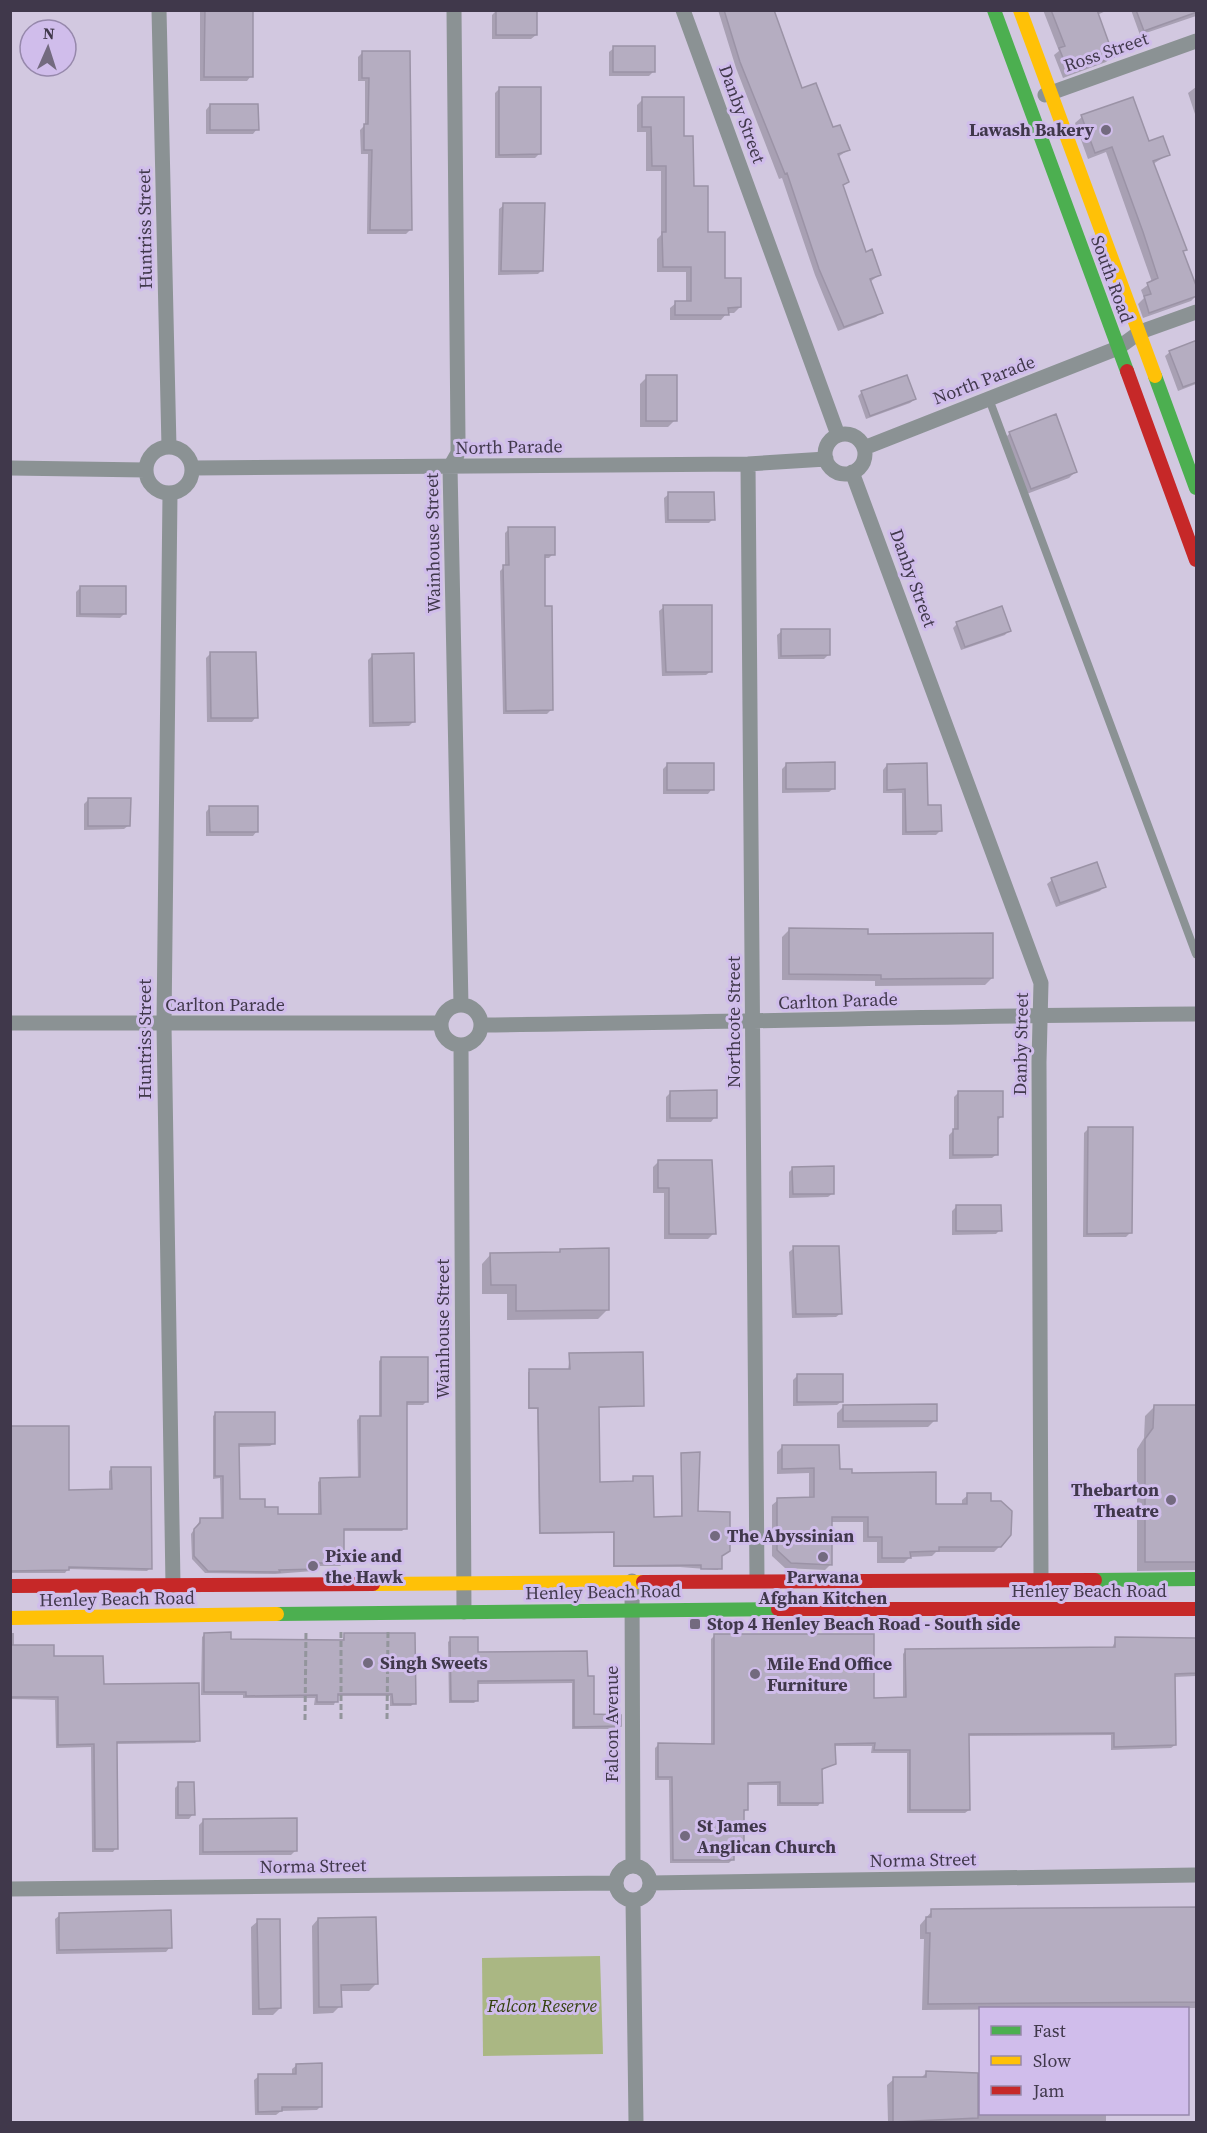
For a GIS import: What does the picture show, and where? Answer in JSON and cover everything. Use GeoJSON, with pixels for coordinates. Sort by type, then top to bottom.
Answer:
{"type":"FeatureCollection","features":[{"type":"Feature","properties":{"kind":"main road","name":"South Road"},"geometry":{"type":"LineString","coordinates":[[994,10],[1197,560]]}},
{"type":"Feature","properties":{"kind":"main road","name":"South Road"},"geometry":{"type":"LineString","coordinates":[[1020,10],[1197,488]]}},
{"type":"Feature","properties":{"kind":"main road","name":"Henley Beach Road"},"geometry":{"type":"LineString","coordinates":[[10,1586],[1041,1578],[1197,1579]]}},
{"type":"Feature","properties":{"kind":"main road","name":"Henley Beach Road"},"geometry":{"type":"LineString","coordinates":[[10,1618],[631,1609],[1197,1609]]}},
{"type":"Feature","properties":{"kind":"street","name":"Huntriss Street"},"geometry":{"type":"LineString","coordinates":[[159,10],[169,447]]}},
{"type":"Feature","properties":{"kind":"street","name":"Wainhouse Street"},"geometry":{"type":"LineString","coordinates":[[454,10],[458,453],[450,467],[461,1005]]}},
{"type":"Feature","properties":{"kind":"street","name":"Danby Street"},"geometry":{"type":"LineString","coordinates":[[683,10],[838,435]]}},
{"type":"Feature","properties":{"kind":"street","name":"Ross Street"},"geometry":{"type":"LineString","coordinates":[[1029,103],[1050,92],[1197,41]]}},
{"type":"Feature","properties":{"kind":"street","name":"North Parade"},"geometry":{"type":"LineString","coordinates":[[864,448],[1119,348],[1140,332],[1197,312]]}},
{"type":"Feature","properties":{"kind":"street"},"geometry":{"type":"LineString","coordinates":[[851,434],[864,448],[863,462],[852,472],[838,472],[830,467],[826,459],[826,447],[838,435],[851,434]]}},
{"type":"Feature","properties":{"kind":"street"},"geometry":{"type":"LineString","coordinates":[[169,447],[178,448],[188,457],[193,468],[191,479],[182,490],[170,494],[157,490],[148,481],[146,470],[147,461],[155,451],[169,447]]}},
{"type":"Feature","properties":{"kind":"street","name":"North Parade"},"geometry":{"type":"LineString","coordinates":[[193,468],[748,464],[826,459]]}},
{"type":"Feature","properties":{"kind":"street","name":"Northcote Street"},"geometry":{"type":"LineString","coordinates":[[748,464],[756,1580]]}},
{"type":"Feature","properties":{"kind":"street"},"geometry":{"type":"LineString","coordinates":[[10,468],[146,470]]}},
{"type":"Feature","properties":{"kind":"street","name":"Danby Street"},"geometry":{"type":"LineString","coordinates":[[852,472],[1041,983],[1041,1578]]}},
{"type":"Feature","properties":{"kind":"street","name":"Huntriss Street"},"geometry":{"type":"LineString","coordinates":[[170,494],[164,1024],[174,1585]]}},
{"type":"Feature","properties":{"kind":"street"},"geometry":{"type":"LineString","coordinates":[[461,1005],[471,1008],[478,1015],[481,1025],[478,1035],[471,1043],[461,1045],[450,1042],[442,1034],[440,1023],[444,1014],[451,1007],[461,1005]]}},
{"type":"Feature","properties":{"kind":"street","name":"Carlton Parade"},"geometry":{"type":"LineString","coordinates":[[481,1025],[753,1023],[1040,1015],[1197,1014]]}},
{"type":"Feature","properties":{"kind":"street","name":"Carlton Parade"},"geometry":{"type":"LineString","coordinates":[[10,1023],[440,1023]]}},
{"type":"Feature","properties":{"kind":"street","name":"Wainhouse Street"},"geometry":{"type":"LineString","coordinates":[[461,1045],[464,1612]]}},
{"type":"Feature","properties":{"kind":"street","name":"Falcon Avenue"},"geometry":{"type":"LineString","coordinates":[[632,1581],[633,1866]]}},
{"type":"Feature","properties":{"kind":"street"},"geometry":{"type":"LineString","coordinates":[[633,1866],[647,1873],[650,1883],[643,1897],[633,1900],[620,1893],[616,1883],[620,1873],[633,1866]]}},
{"type":"Feature","properties":{"kind":"street","name":"Norma Street"},"geometry":{"type":"LineString","coordinates":[[650,1883],[1197,1875]]}},
{"type":"Feature","properties":{"kind":"street","name":"Norma Street"},"geometry":{"type":"LineString","coordinates":[[10,1889],[616,1883]]}},
{"type":"Feature","properties":{"kind":"street"},"geometry":{"type":"LineString","coordinates":[[633,1900],[636,2122]]}},
{"type":"Feature","properties":{"kind":"lane"},"geometry":{"type":"LineString","coordinates":[[989,399],[1197,954]]}},
{"type":"Feature","properties":{"kind":"path"},"geometry":{"type":"LineString","coordinates":[[305,1720],[306,1629]]}},
{"type":"Feature","properties":{"kind":"path"},"geometry":{"type":"LineString","coordinates":[[341,1629],[341,1719]]}},
{"type":"Feature","properties":{"kind":"path"},"geometry":{"type":"LineString","coordinates":[[387,1719],[388,1629]]}},
{"type":"Feature","properties":{"kind":"green space","name":"Falcon Reserve"},"geometry":{"type":"Polygon","coordinates":[[[600,1956],[603,2054],[483,2056],[482,1958],[600,1956]]]}},
{"type":"Feature","properties":{"kind":"building"},"geometry":{"type":"Polygon","coordinates":[[[205,10],[253,10],[253,77],[204,77],[205,10]]]}},
{"type":"Feature","properties":{"kind":"building"},"geometry":{"type":"Polygon","coordinates":[[[496,10],[537,10],[537,35],[496,35],[496,10]]]}},
{"type":"Feature","properties":{"kind":"building"},"geometry":{"type":"Polygon","coordinates":[[[724,10],[774,10],[802,88],[816,83],[833,127],[840,125],[850,150],[838,154],[849,182],[843,185],[866,252],[872,249],[881,275],[870,279],[883,313],[844,327],[819,269],[787,173],[785,174],[740,62],[724,10]]]}},
{"type":"Feature","properties":{"kind":"building"},"geometry":{"type":"Polygon","coordinates":[[[1051,10],[1097,10],[1114,57],[1069,73],[1059,48],[1065,46],[1051,10]]]}},
{"type":"Feature","properties":{"kind":"building"},"geometry":{"type":"Polygon","coordinates":[[[1136,10],[1196,10],[1197,12],[1144,31],[1136,10]]]}},
{"type":"Feature","properties":{"kind":"building"},"geometry":{"type":"Polygon","coordinates":[[[613,46],[655,46],[655,72],[613,72],[613,46]]]}},
{"type":"Feature","properties":{"kind":"building"},"geometry":{"type":"Polygon","coordinates":[[[362,51],[410,51],[412,230],[370,230],[372,150],[364,150],[364,124],[368,124],[369,78],[362,78],[362,51]]]}},
{"type":"Feature","properties":{"kind":"building"},"geometry":{"type":"Polygon","coordinates":[[[499,87],[541,87],[541,154],[499,155],[499,87]]]}},
{"type":"Feature","properties":{"kind":"building"},"geometry":{"type":"Polygon","coordinates":[[[642,97],[684,97],[684,136],[693,136],[694,186],[708,186],[708,232],[725,232],[725,278],[741,278],[741,307],[728,308],[729,315],[675,315],[675,301],[691,301],[691,267],[663,267],[662,232],[666,232],[666,166],[652,166],[651,127],[642,127],[642,97]]]}},
{"type":"Feature","properties":{"kind":"building"},"geometry":{"type":"Polygon","coordinates":[[[1133,97],[1149,141],[1163,136],[1170,155],[1153,161],[1187,250],[1183,251],[1197,288],[1197,296],[1149,313],[1144,296],[1151,294],[1147,283],[1158,278],[1143,232],[1112,147],[1095,153],[1081,115],[1133,97]]]}},
{"type":"Feature","properties":{"kind":"building"},"geometry":{"type":"Polygon","coordinates":[[[210,104],[258,104],[259,130],[210,130],[210,104]]]}},
{"type":"Feature","properties":{"kind":"building"},"geometry":{"type":"Polygon","coordinates":[[[503,203],[545,203],[543,271],[501,271],[503,203]]]}},
{"type":"Feature","properties":{"kind":"building"},"geometry":{"type":"Polygon","coordinates":[[[1197,340],[1197,382],[1183,387],[1169,351],[1197,340]]]}},
{"type":"Feature","properties":{"kind":"building"},"geometry":{"type":"Polygon","coordinates":[[[646,375],[677,375],[677,421],[646,421],[646,375]]]}},
{"type":"Feature","properties":{"kind":"building"},"geometry":{"type":"Polygon","coordinates":[[[907,375],[916,399],[870,416],[861,391],[907,375]]]}},
{"type":"Feature","properties":{"kind":"building"},"geometry":{"type":"Polygon","coordinates":[[[1056,414],[1077,472],[1031,489],[1009,432],[1056,414]]]}},
{"type":"Feature","properties":{"kind":"building"},"geometry":{"type":"Polygon","coordinates":[[[668,492],[714,492],[715,520],[668,520],[668,492]]]}},
{"type":"Feature","properties":{"kind":"building"},"geometry":{"type":"Polygon","coordinates":[[[508,527],[555,527],[555,555],[545,555],[545,606],[552,606],[553,710],[506,711],[503,565],[509,565],[508,527]]]}},
{"type":"Feature","properties":{"kind":"building"},"geometry":{"type":"Polygon","coordinates":[[[80,586],[126,586],[126,614],[80,614],[80,586]]]}},
{"type":"Feature","properties":{"kind":"building"},"geometry":{"type":"Polygon","coordinates":[[[663,605],[712,605],[712,672],[666,672],[663,605]]]}},
{"type":"Feature","properties":{"kind":"building"},"geometry":{"type":"Polygon","coordinates":[[[1002,606],[1011,631],[965,647],[956,622],[1002,606]]]}},
{"type":"Feature","properties":{"kind":"building"},"geometry":{"type":"Polygon","coordinates":[[[781,629],[830,629],[830,655],[781,656],[781,629]]]}},
{"type":"Feature","properties":{"kind":"building"},"geometry":{"type":"Polygon","coordinates":[[[210,652],[256,652],[258,718],[211,718],[210,652]]]}},
{"type":"Feature","properties":{"kind":"building"},"geometry":{"type":"Polygon","coordinates":[[[414,653],[415,722],[373,723],[372,654],[414,653]]]}},
{"type":"Feature","properties":{"kind":"building"},"geometry":{"type":"Polygon","coordinates":[[[835,762],[835,789],[786,789],[786,763],[835,762]]]}},
{"type":"Feature","properties":{"kind":"building"},"geometry":{"type":"Polygon","coordinates":[[[667,763],[714,763],[714,790],[667,790],[667,763]]]}},
{"type":"Feature","properties":{"kind":"building"},"geometry":{"type":"Polygon","coordinates":[[[927,763],[928,805],[941,805],[942,831],[906,832],[905,789],[887,790],[887,764],[927,763]]]}},
{"type":"Feature","properties":{"kind":"building"},"geometry":{"type":"Polygon","coordinates":[[[88,798],[131,798],[130,826],[88,826],[88,798]]]}},
{"type":"Feature","properties":{"kind":"building"},"geometry":{"type":"Polygon","coordinates":[[[209,806],[258,806],[258,832],[210,832],[209,806]]]}},
{"type":"Feature","properties":{"kind":"building"},"geometry":{"type":"Polygon","coordinates":[[[1097,862],[1106,887],[1060,903],[1051,878],[1097,862]]]}},
{"type":"Feature","properties":{"kind":"building"},"geometry":{"type":"Polygon","coordinates":[[[789,928],[868,929],[868,934],[993,933],[993,978],[881,979],[881,975],[789,974],[789,928]]]}},
{"type":"Feature","properties":{"kind":"building"},"geometry":{"type":"Polygon","coordinates":[[[717,1090],[717,1118],[670,1118],[670,1091],[717,1090]]]}},
{"type":"Feature","properties":{"kind":"building"},"geometry":{"type":"Polygon","coordinates":[[[958,1091],[1003,1091],[1003,1117],[998,1117],[998,1155],[953,1155],[953,1129],[958,1129],[958,1091]]]}},
{"type":"Feature","properties":{"kind":"building"},"geometry":{"type":"Polygon","coordinates":[[[1088,1127],[1133,1127],[1132,1233],[1087,1234],[1088,1127]]]}},
{"type":"Feature","properties":{"kind":"building"},"geometry":{"type":"Polygon","coordinates":[[[658,1160],[712,1160],[716,1234],[669,1234],[669,1188],[658,1188],[658,1160]]]}},
{"type":"Feature","properties":{"kind":"building"},"geometry":{"type":"Polygon","coordinates":[[[834,1166],[834,1194],[793,1194],[792,1167],[834,1166]]]}},
{"type":"Feature","properties":{"kind":"building"},"geometry":{"type":"Polygon","coordinates":[[[956,1205],[1001,1205],[1002,1231],[956,1231],[956,1205]]]}},
{"type":"Feature","properties":{"kind":"building"},"geometry":{"type":"Polygon","coordinates":[[[793,1246],[839,1246],[842,1314],[796,1314],[793,1246]]]}},
{"type":"Feature","properties":{"kind":"building"},"geometry":{"type":"Polygon","coordinates":[[[609,1248],[609,1310],[516,1311],[516,1285],[491,1285],[490,1253],[560,1252],[560,1249],[609,1248]]]}},
{"type":"Feature","properties":{"kind":"building"},"geometry":{"type":"Polygon","coordinates":[[[643,1352],[644,1406],[599,1407],[600,1482],[633,1481],[633,1476],[653,1476],[654,1517],[682,1516],[681,1453],[700,1452],[698,1511],[730,1512],[730,1551],[722,1556],[722,1569],[701,1569],[701,1565],[614,1566],[614,1532],[540,1533],[538,1408],[529,1408],[529,1369],[570,1369],[569,1353],[643,1352]]]}},
{"type":"Feature","properties":{"kind":"building"},"geometry":{"type":"Polygon","coordinates":[[[381,1357],[428,1357],[428,1402],[407,1402],[407,1529],[344,1529],[344,1563],[318,1563],[318,1569],[279,1570],[280,1572],[208,1571],[194,1556],[194,1529],[200,1523],[200,1518],[223,1518],[223,1476],[215,1476],[215,1412],[275,1412],[275,1444],[239,1444],[240,1499],[265,1499],[265,1507],[278,1507],[278,1514],[321,1514],[320,1478],[360,1477],[360,1416],[381,1416],[381,1357]]]}},
{"type":"Feature","properties":{"kind":"building"},"geometry":{"type":"Polygon","coordinates":[[[797,1374],[843,1374],[843,1402],[797,1402],[797,1374]]]}},
{"type":"Feature","properties":{"kind":"building"},"geometry":{"type":"Polygon","coordinates":[[[937,1404],[937,1421],[843,1421],[843,1405],[937,1404]]]}},
{"type":"Feature","properties":{"kind":"building","name":"Thebarton Theatre"},"geometry":{"type":"Polygon","coordinates":[[[1154,1405],[1197,1405],[1197,1562],[1145,1562],[1145,1439],[1153,1428],[1154,1405]]]}},
{"type":"Feature","properties":{"kind":"building"},"geometry":{"type":"Polygon","coordinates":[[[10,1426],[69,1426],[69,1490],[112,1489],[111,1467],[151,1467],[152,1569],[69,1567],[69,1570],[10,1571],[10,1426]]]}},
{"type":"Feature","properties":{"kind":"building"},"geometry":{"type":"Polygon","coordinates":[[[782,1445],[839,1445],[840,1469],[852,1469],[852,1473],[936,1472],[936,1504],[967,1504],[967,1493],[991,1493],[991,1501],[1001,1501],[1012,1511],[1011,1535],[1001,1547],[939,1547],[939,1551],[910,1552],[911,1558],[882,1558],[882,1537],[868,1537],[868,1517],[832,1517],[832,1565],[791,1563],[777,1550],[777,1498],[814,1497],[814,1468],[782,1469],[782,1445]]]}},
{"type":"Feature","properties":{"kind":"building"},"geometry":{"type":"Polygon","coordinates":[[[231,1632],[231,1639],[344,1640],[344,1633],[415,1633],[416,1704],[393,1704],[392,1694],[338,1694],[338,1702],[317,1702],[317,1695],[246,1696],[246,1692],[204,1692],[204,1633],[231,1632]]]}},
{"type":"Feature","properties":{"kind":"building"},"geometry":{"type":"Polygon","coordinates":[[[714,1634],[874,1634],[874,1698],[906,1697],[905,1649],[1115,1647],[1115,1637],[1197,1638],[1197,1673],[1175,1674],[1176,1745],[1114,1747],[1114,1733],[969,1734],[970,1810],[910,1810],[910,1750],[874,1750],[875,1743],[835,1744],[836,1764],[822,1769],[823,1803],[780,1803],[780,1782],[748,1783],[748,1810],[744,1810],[744,1849],[734,1849],[734,1860],[673,1860],[672,1777],[658,1777],[658,1743],[714,1744],[714,1634]]]}},
{"type":"Feature","properties":{"kind":"building"},"geometry":{"type":"Polygon","coordinates":[[[450,1637],[478,1637],[478,1652],[587,1651],[588,1676],[594,1676],[594,1714],[621,1715],[621,1726],[574,1727],[574,1680],[478,1681],[478,1701],[451,1701],[450,1637]]]}},
{"type":"Feature","properties":{"kind":"building"},"geometry":{"type":"Polygon","coordinates":[[[10,1645],[54,1645],[54,1656],[103,1656],[104,1684],[199,1683],[200,1741],[117,1742],[118,1849],[95,1849],[94,1744],[58,1745],[58,1697],[10,1697],[10,1645]]]}},
{"type":"Feature","properties":{"kind":"building"},"geometry":{"type":"Polygon","coordinates":[[[178,1782],[194,1782],[195,1815],[178,1815],[178,1782]]]}},
{"type":"Feature","properties":{"kind":"building"},"geometry":{"type":"Polygon","coordinates":[[[297,1818],[297,1851],[203,1852],[203,1819],[297,1818]]]}},
{"type":"Feature","properties":{"kind":"building"},"geometry":{"type":"Polygon","coordinates":[[[1197,1907],[1197,2002],[928,2004],[930,1933],[926,1933],[926,1917],[931,1917],[931,1909],[1197,1907]]]}},
{"type":"Feature","properties":{"kind":"building"},"geometry":{"type":"Polygon","coordinates":[[[171,1910],[172,1948],[59,1950],[59,1913],[171,1910]]]}},
{"type":"Feature","properties":{"kind":"building"},"geometry":{"type":"Polygon","coordinates":[[[376,1917],[378,1984],[341,1985],[342,2007],[319,2007],[318,1918],[376,1917]]]}},
{"type":"Feature","properties":{"kind":"building"},"geometry":{"type":"Polygon","coordinates":[[[257,1919],[280,1919],[281,2008],[259,2009],[257,1919]]]}},
{"type":"Feature","properties":{"kind":"building"},"geometry":{"type":"Polygon","coordinates":[[[322,2063],[322,2107],[282,2107],[282,2111],[258,2112],[258,2074],[296,2074],[296,2064],[322,2063]]]}},
{"type":"Feature","properties":{"kind":"building"},"geometry":{"type":"Polygon","coordinates":[[[926,2071],[978,2073],[978,2118],[893,2122],[893,2077],[926,2077],[926,2071]]]}},
{"type":"Feature","properties":{"kind":"traffic: fast"},"geometry":{"type":"LineString","coordinates":[[994,10],[1127,371]]}},
{"type":"Feature","properties":{"kind":"traffic: fast"},"geometry":{"type":"LineString","coordinates":[[1155,376],[1196,488]]}},
{"type":"Feature","properties":{"kind":"traffic: fast"},"geometry":{"type":"LineString","coordinates":[[1095,1580],[1196,1579]]}},
{"type":"Feature","properties":{"kind":"traffic: fast"},"geometry":{"type":"LineString","coordinates":[[277,1614],[778,1609]]}},
{"type":"Feature","properties":{"kind":"traffic: slow"},"geometry":{"type":"LineString","coordinates":[[1020,10],[1155,376]]}},
{"type":"Feature","properties":{"kind":"traffic: slow"},"geometry":{"type":"LineString","coordinates":[[373,1584],[643,1582]]}},
{"type":"Feature","properties":{"kind":"traffic: slow"},"geometry":{"type":"LineString","coordinates":[[10,1618],[277,1614]]}},
{"type":"Feature","properties":{"kind":"traffic: jam"},"geometry":{"type":"LineString","coordinates":[[1127,371],[1196,560]]}},
{"type":"Feature","properties":{"kind":"traffic: jam"},"geometry":{"type":"LineString","coordinates":[[643,1582],[1095,1580]]}},
{"type":"Feature","properties":{"kind":"traffic: jam"},"geometry":{"type":"LineString","coordinates":[[10,1586],[373,1584]]}},
{"type":"Feature","properties":{"kind":"traffic: jam"},"geometry":{"type":"LineString","coordinates":[[778,1609],[1196,1609]]}},
{"type":"Feature","properties":{"kind":"place","name":"Lawash Bakery"},"geometry":{"type":"Point","coordinates":[1106,130]}},
{"type":"Feature","properties":{"kind":"place","name":"Thebarton Theatre"},"geometry":{"type":"Point","coordinates":[1171,1500]}},
{"type":"Feature","properties":{"kind":"place","name":"The Abyssinian"},"geometry":{"type":"Point","coordinates":[715,1536]}},
{"type":"Feature","properties":{"kind":"place","name":"Parwana Afghan Kitchen"},"geometry":{"type":"Point","coordinates":[823,1557]}},
{"type":"Feature","properties":{"kind":"place","name":"Pixie and the Hawk"},"geometry":{"type":"Point","coordinates":[313,1566]}},
{"type":"Feature","properties":{"kind":"place","name":"Stop 4 Henley Beach Road - South side"},"geometry":{"type":"Point","coordinates":[695,1624]}},
{"type":"Feature","properties":{"kind":"place","name":"Singh Sweets"},"geometry":{"type":"Point","coordinates":[368,1663]}},
{"type":"Feature","properties":{"kind":"place","name":"Mile End Office Furniture"},"geometry":{"type":"Point","coordinates":[755,1674]}},
{"type":"Feature","properties":{"kind":"place","name":"St James Anglican Church"},"geometry":{"type":"Point","coordinates":[685,1836]}}]}
